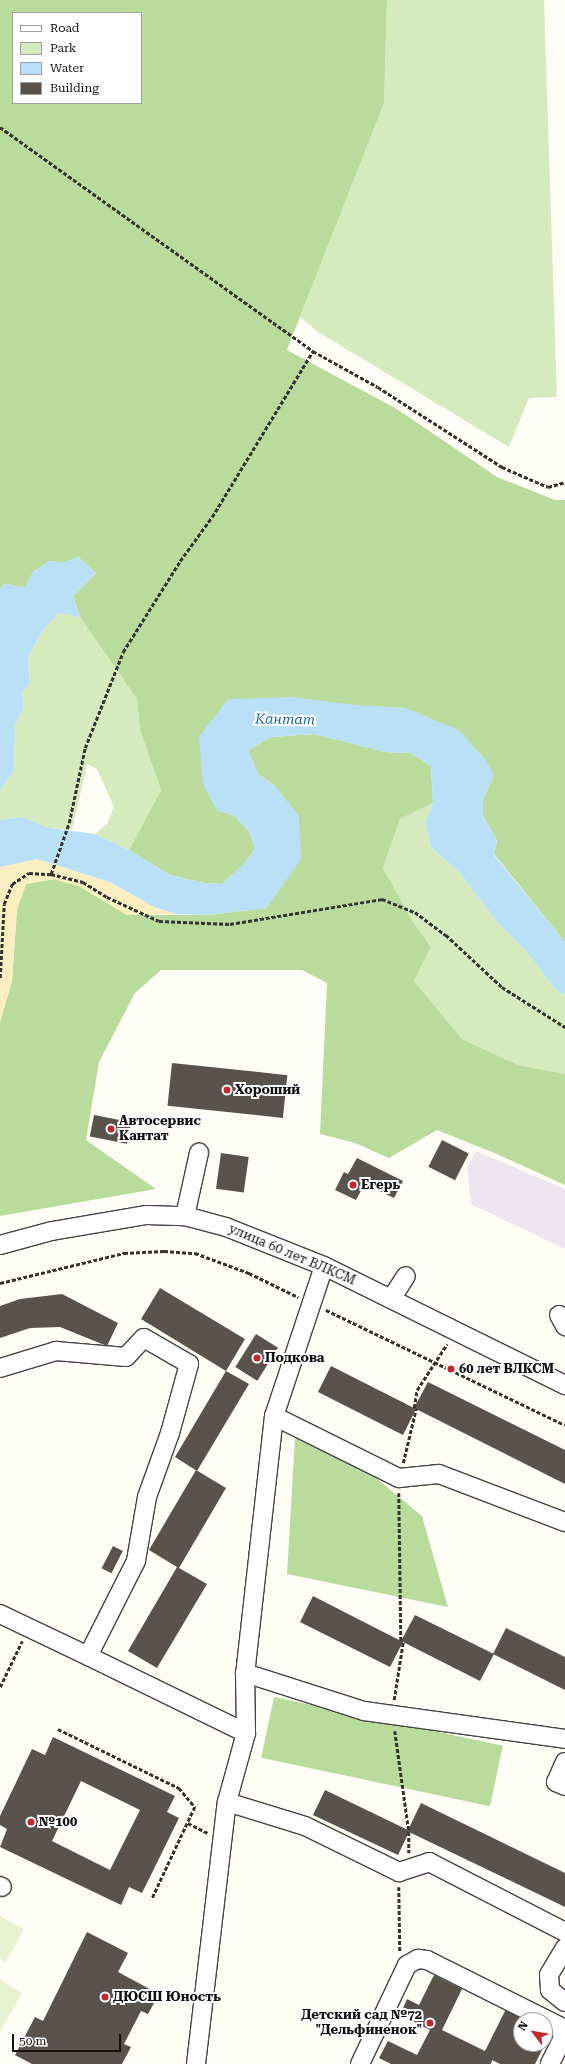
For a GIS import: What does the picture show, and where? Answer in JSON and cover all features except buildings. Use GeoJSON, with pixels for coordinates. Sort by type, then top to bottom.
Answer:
{"type":"FeatureCollection","features":[{"type":"Feature","properties":{"kind":"street"},"geometry":{"type":"LineString","coordinates":[[185,1216],[199,1153]]}},
{"type":"Feature","properties":{"kind":"street","name":"улица 60 лет ВЛКСМ"},"geometry":{"type":"LineString","coordinates":[[0,1245],[52,1231],[147,1215],[185,1216],[226,1227],[324,1266],[563,1380]]}},
{"type":"Feature","properties":{"kind":"street"},"geometry":{"type":"LineString","coordinates":[[196,2064],[227,1802],[246,1733],[245,1673],[274,1416],[324,1266]]}},
{"type":"Feature","properties":{"kind":"street"},"geometry":{"type":"LineString","coordinates":[[391,1299],[406,1276]]}},
{"type":"Feature","properties":{"kind":"street"},"geometry":{"type":"LineString","coordinates":[[0,1368],[56,1351],[126,1357],[144,1338],[189,1364],[170,1433],[148,1498],[136,1561],[88,1656]]}},
{"type":"Feature","properties":{"kind":"street"},"geometry":{"type":"LineString","coordinates":[[274,1416],[399,1478],[439,1474],[565,1522]]}},
{"type":"Feature","properties":{"kind":"street"},"geometry":{"type":"LineString","coordinates":[[0,1614],[246,1733]]}},
{"type":"Feature","properties":{"kind":"street"},"geometry":{"type":"LineString","coordinates":[[245,1673],[364,1711],[392,1713],[565,1739]]}},
{"type":"Feature","properties":{"kind":"street"},"geometry":{"type":"LineString","coordinates":[[565,1762],[556,1782],[565,1786]]}},
{"type":"Feature","properties":{"kind":"street"},"geometry":{"type":"LineString","coordinates":[[227,1802],[305,1826],[399,1872],[429,1862],[565,1932]]}},
{"type":"Feature","properties":{"kind":"street"},"geometry":{"type":"LineString","coordinates":[[565,1948],[549,1975],[550,1990],[565,2002]]}},
{"type":"Feature","properties":{"kind":"street"},"geometry":{"type":"LineString","coordinates":[[360,2064],[406,1965],[418,1958],[427,1960],[554,2022],[561,2027],[563,2038],[550,2064]]}},
{"type":"Feature","properties":{"kind":"path"},"geometry":{"type":"LineString","coordinates":[[0,127],[313,351],[378,387],[502,467],[548,487],[565,482]]}},
{"type":"Feature","properties":{"kind":"path"},"geometry":{"type":"LineString","coordinates":[[51,874],[68,823],[84,748],[123,652],[180,561],[212,517],[313,351]]}},
{"type":"Feature","properties":{"kind":"path"},"geometry":{"type":"LineString","coordinates":[[0,978],[4,904],[12,884],[29,873],[51,874],[83,882],[107,896],[159,921],[230,924],[382,899],[415,912],[446,935],[502,987],[565,1027]]}},
{"type":"Feature","properties":{"kind":"path"},"geometry":{"type":"LineString","coordinates":[[0,1283],[124,1253],[164,1251],[195,1253],[249,1273],[565,1425]]}},
{"type":"Feature","properties":{"kind":"path"},"geometry":{"type":"LineString","coordinates":[[406,1965],[398,1945],[399,1872],[409,1854],[409,1832],[392,1713],[402,1641],[399,1478],[416,1409]]}},
{"type":"Feature","properties":{"kind":"path"},"geometry":{"type":"LineString","coordinates":[[0,1687],[28,1628]]}},
{"type":"Feature","properties":{"kind":"path"},"geometry":{"type":"LineString","coordinates":[[58,1729],[179,1788],[195,1807],[152,1899]]}},
{"type":"Feature","properties":{"kind":"path"},"geometry":{"type":"LineString","coordinates":[[188,1823],[207,1833]]}},
{"type":"Feature","properties":{"kind":"shaded area"},"geometry":{"type":"Polygon","coordinates":[[[476,1151],[565,1189],[565,1249],[471,1204],[467,1167],[476,1151]]]}},
{"type":"Feature","properties":{"kind":"green space"},"geometry":{"type":"Polygon","coordinates":[[[0,0],[387,0],[384,103],[287,350],[397,409],[497,477],[555,500],[565,500],[565,942],[494,854],[497,841],[483,816],[483,799],[494,775],[406,708],[228,700],[217,810],[235,816],[250,833],[255,849],[243,865],[222,884],[204,883],[170,875],[129,850],[161,790],[140,730],[137,699],[80,617],[73,596],[96,573],[78,557],[63,563],[50,561],[34,571],[25,587],[5,584],[0,589],[0,0]]]}},
{"type":"Feature","properties":{"kind":"green space"},"geometry":{"type":"Polygon","coordinates":[[[387,0],[544,0],[557,397],[529,398],[509,447],[318,332],[300,317],[384,103],[387,0]]]}},
{"type":"Feature","properties":{"kind":"green space"},"geometry":{"type":"Polygon","coordinates":[[[59,613],[80,617],[137,699],[140,730],[161,790],[129,850],[95,834],[107,824],[114,807],[97,769],[87,764],[72,830],[49,828],[22,817],[0,820],[0,791],[14,770],[15,726],[24,708],[22,692],[30,683],[28,657],[44,629],[59,613]]]}},
{"type":"Feature","properties":{"kind":"green space"},"geometry":{"type":"Polygon","coordinates":[[[315,734],[385,752],[411,753],[431,766],[433,803],[400,819],[383,868],[412,920],[431,947],[414,981],[462,1039],[518,1065],[565,1074],[565,1185],[497,1154],[437,1130],[389,1158],[355,1143],[320,1134],[327,983],[302,970],[161,970],[135,993],[99,1062],[86,1140],[156,1189],[0,1216],[0,1022],[12,981],[17,909],[26,884],[54,879],[79,886],[127,915],[208,915],[267,908],[275,786],[258,774],[248,750],[271,737],[315,734]]]}},
{"type":"Feature","properties":{"kind":"green space"},"geometry":{"type":"Polygon","coordinates":[[[433,803],[425,822],[431,847],[461,874],[497,922],[526,951],[556,990],[565,995],[565,1074],[518,1065],[462,1039],[414,981],[431,947],[412,920],[383,868],[400,819],[433,803]]]}},
{"type":"Feature","properties":{"kind":"green space"},"geometry":{"type":"Polygon","coordinates":[[[295,1438],[370,1473],[422,1516],[448,1607],[287,1574],[295,1438]]]}},
{"type":"Feature","properties":{"kind":"green space"},"geometry":{"type":"Polygon","coordinates":[[[274,1697],[503,1746],[490,1806],[261,1758],[274,1697]]]}},
{"type":"Feature","properties":{"kind":"green space"},"geometry":{"type":"Polygon","coordinates":[[[0,1916],[24,1929],[6,1962],[0,1959],[0,1916]]]}},
{"type":"Feature","properties":{"kind":"green space"},"geometry":{"type":"Polygon","coordinates":[[[0,1980],[22,1993],[0,2032],[0,1980]]]}},
{"type":"Feature","properties":{"kind":"sand"},"geometry":{"type":"Polygon","coordinates":[[[37,859],[110,882],[156,908],[177,914],[127,915],[79,886],[54,879],[26,884],[17,909],[12,981],[0,1022],[0,867],[37,859]]]}},
{"type":"Feature","properties":{"kind":"water"},"geometry":{"type":"Polygon","coordinates":[[[78,557],[96,573],[73,596],[80,617],[59,613],[44,629],[28,657],[30,683],[22,692],[24,708],[15,726],[14,770],[0,791],[0,589],[5,584],[25,587],[34,571],[50,561],[63,563],[78,557]]]}},
{"type":"Feature","properties":{"kind":"water","name":"Кантат"},"geometry":{"type":"Polygon","coordinates":[[[293,697],[355,705],[406,708],[459,730],[485,759],[494,775],[483,799],[483,816],[497,841],[494,855],[565,942],[565,995],[556,990],[526,951],[497,922],[461,874],[431,847],[425,822],[433,803],[431,766],[411,753],[385,752],[314,734],[271,737],[248,750],[258,774],[275,786],[299,816],[301,859],[267,908],[208,915],[177,914],[156,908],[110,882],[37,859],[0,867],[0,820],[22,817],[49,828],[95,834],[129,850],[170,875],[204,883],[222,884],[243,865],[255,849],[250,833],[235,816],[217,810],[203,785],[199,737],[228,699],[293,697]]]}},
{"type":"Feature","properties":{"kind":"place","name":"Хороший"},"geometry":{"type":"Point","coordinates":[227,1090]}},
{"type":"Feature","properties":{"kind":"place","name":"Автосервис Кантат"},"geometry":{"type":"Point","coordinates":[111,1129]}},
{"type":"Feature","properties":{"kind":"place","name":"Егерь"},"geometry":{"type":"Point","coordinates":[353,1185]}},
{"type":"Feature","properties":{"kind":"place","name":"Подкова"},"geometry":{"type":"Point","coordinates":[257,1358]}},
{"type":"Feature","properties":{"kind":"place","name":"60 лет ВЛКСМ"},"geometry":{"type":"Point","coordinates":[451,1369]}},
{"type":"Feature","properties":{"kind":"place","name":"№100"},"geometry":{"type":"Point","coordinates":[31,1822]}},
{"type":"Feature","properties":{"kind":"place","name":"ДЮСШ Юность"},"geometry":{"type":"Point","coordinates":[105,1997]}},
{"type":"Feature","properties":{"kind":"place","name":"Детский сад №72 \"Дельфиненок\""},"geometry":{"type":"Point","coordinates":[430,2023]}}]}
